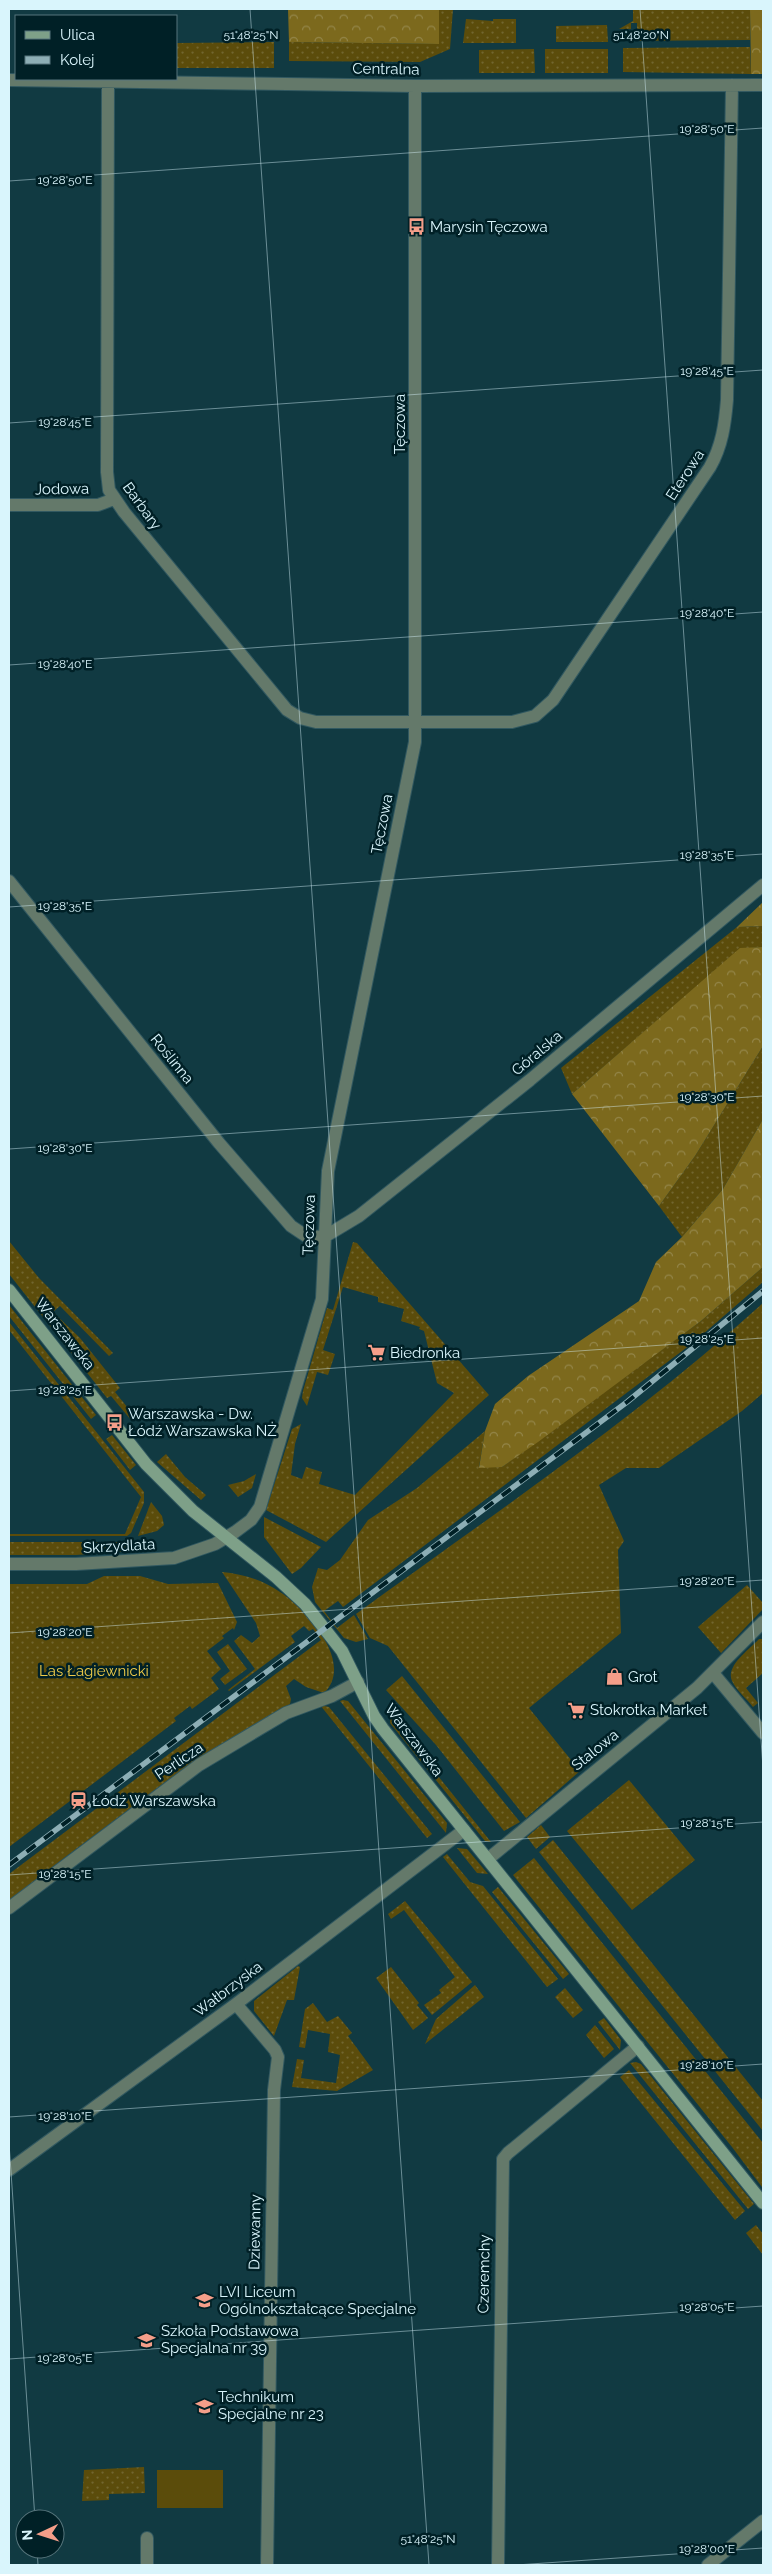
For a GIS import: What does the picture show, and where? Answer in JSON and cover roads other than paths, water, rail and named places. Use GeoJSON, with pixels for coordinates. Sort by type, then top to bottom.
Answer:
{"type":"FeatureCollection","features":[{"type":"Feature","properties":{"kind":"street","name":"Centralna"},"geometry":{"type":"LineString","coordinates":[[9,80],[415,86],[763,85]]}},
{"type":"Feature","properties":{"kind":"street","name":"Barbary"},"geometry":{"type":"LineString","coordinates":[[108,80],[107,472],[109,490],[114,499],[287,710],[300,718],[316,722],[416,722]]}},
{"type":"Feature","properties":{"kind":"street","name":"Eterowa"},"geometry":{"type":"LineString","coordinates":[[416,722],[512,722],[535,716],[542,711],[564,684],[718,452],[727,400],[732,85]]}},
{"type":"Feature","properties":{"kind":"street","name":"Tęczowa"},"geometry":{"type":"LineString","coordinates":[[226,1538],[246,1524],[260,1507],[321,1306],[328,1171],[412,752],[416,722],[415,86]]}},
{"type":"Feature","properties":{"kind":"street","name":"Jodowa"},"geometry":{"type":"LineString","coordinates":[[9,505],[98,505],[114,499]]}},
{"type":"Feature","properties":{"kind":"street","name":"Roślinna"},"geometry":{"type":"LineString","coordinates":[[9,880],[219,1143],[291,1226],[306,1236],[324,1237]]}},
{"type":"Feature","properties":{"kind":"street","name":"Góralska"},"geometry":{"type":"LineString","coordinates":[[324,1237],[359,1216],[530,1080],[763,886]]}},
{"type":"Feature","properties":{"kind":"street","name":"Warszawska"},"geometry":{"type":"LineString","coordinates":[[9,1290],[150,1468],[173,1492],[226,1538],[276,1577],[305,1604],[336,1641],[383,1729],[763,2202]]}},
{"type":"Feature","properties":{"kind":"street","name":"Skrzydlata"},"geometry":{"type":"LineString","coordinates":[[9,1564],[163,1560],[196,1551],[226,1538]]}},
{"type":"Feature","properties":{"kind":"street","name":"Stalowa"},"geometry":{"type":"LineString","coordinates":[[488,1859],[697,1688],[763,1622]]}},
{"type":"Feature","properties":{"kind":"street"},"geometry":{"type":"LineString","coordinates":[[713,1673],[763,1733]]}},
{"type":"Feature","properties":{"kind":"street","name":"Perlicza"},"geometry":{"type":"LineString","coordinates":[[9,1908],[199,1766],[286,1713],[332,1696],[358,1682]]}},
{"type":"Feature","properties":{"kind":"street","name":"Wałbrzyska"},"geometry":{"type":"LineString","coordinates":[[9,2170],[236,2004],[464,1830]]}},
{"type":"Feature","properties":{"kind":"street","name":"Dziewanny"},"geometry":{"type":"LineString","coordinates":[[236,2004],[275,2050],[278,2057],[274,2090],[267,2565]]}},
{"type":"Feature","properties":{"kind":"street","name":"Czeremchy"},"geometry":{"type":"LineString","coordinates":[[498,2565],[504,2158],[638,2046]]}},
{"type":"Feature","properties":{"kind":"street"},"geometry":{"type":"LineString","coordinates":[[708,2565],[763,2521]]}},
{"type":"Feature","properties":{"kind":"street"},"geometry":{"type":"LineString","coordinates":[[147,2538],[147,2565]]}},
{"type":"Feature","properties":{"kind":"railway"},"geometry":{"type":"LineString","coordinates":[[9,1865],[627,1402],[763,1291]]}},
{"type":"Feature","properties":{"kind":"place","name":"Marysin Tęczowa"},"geometry":{"type":"Point","coordinates":[416,227]}},
{"type":"Feature","properties":{"kind":"place","name":"Biedronka"},"geometry":{"type":"Point","coordinates":[376,1353]}},
{"type":"Feature","properties":{"kind":"place","name":"Warszawska - Dw. Łódź Warszawska NŻ"},"geometry":{"type":"Point","coordinates":[114,1423]}},
{"type":"Feature","properties":{"kind":"place","name":"Grot"},"geometry":{"type":"Point","coordinates":[614,1677]}},
{"type":"Feature","properties":{"kind":"place","name":"Stokrotka Market"},"geometry":{"type":"Point","coordinates":[576,1710]}},
{"type":"Feature","properties":{"kind":"place","name":"Łódź Warszawska"},"geometry":{"type":"Point","coordinates":[78,1801]}},
{"type":"Feature","properties":{"kind":"place","name":"LVI Liceum Ogólnokształcące Specjalne"},"geometry":{"type":"Point","coordinates":[205,2301]}},
{"type":"Feature","properties":{"kind":"place","name":"Szkoła Podstawowa Specjalna nr 39"},"geometry":{"type":"Point","coordinates":[147,2340]}},
{"type":"Feature","properties":{"kind":"place","name":"Technikum Specjalne nr 23"},"geometry":{"type":"Point","coordinates":[204,2406]}},
{"type":"Feature","properties":{"kind":"park label","name":"Las Łagiewnicki"},"geometry":{"type":"Point","coordinates":[94,1671]}}]}
